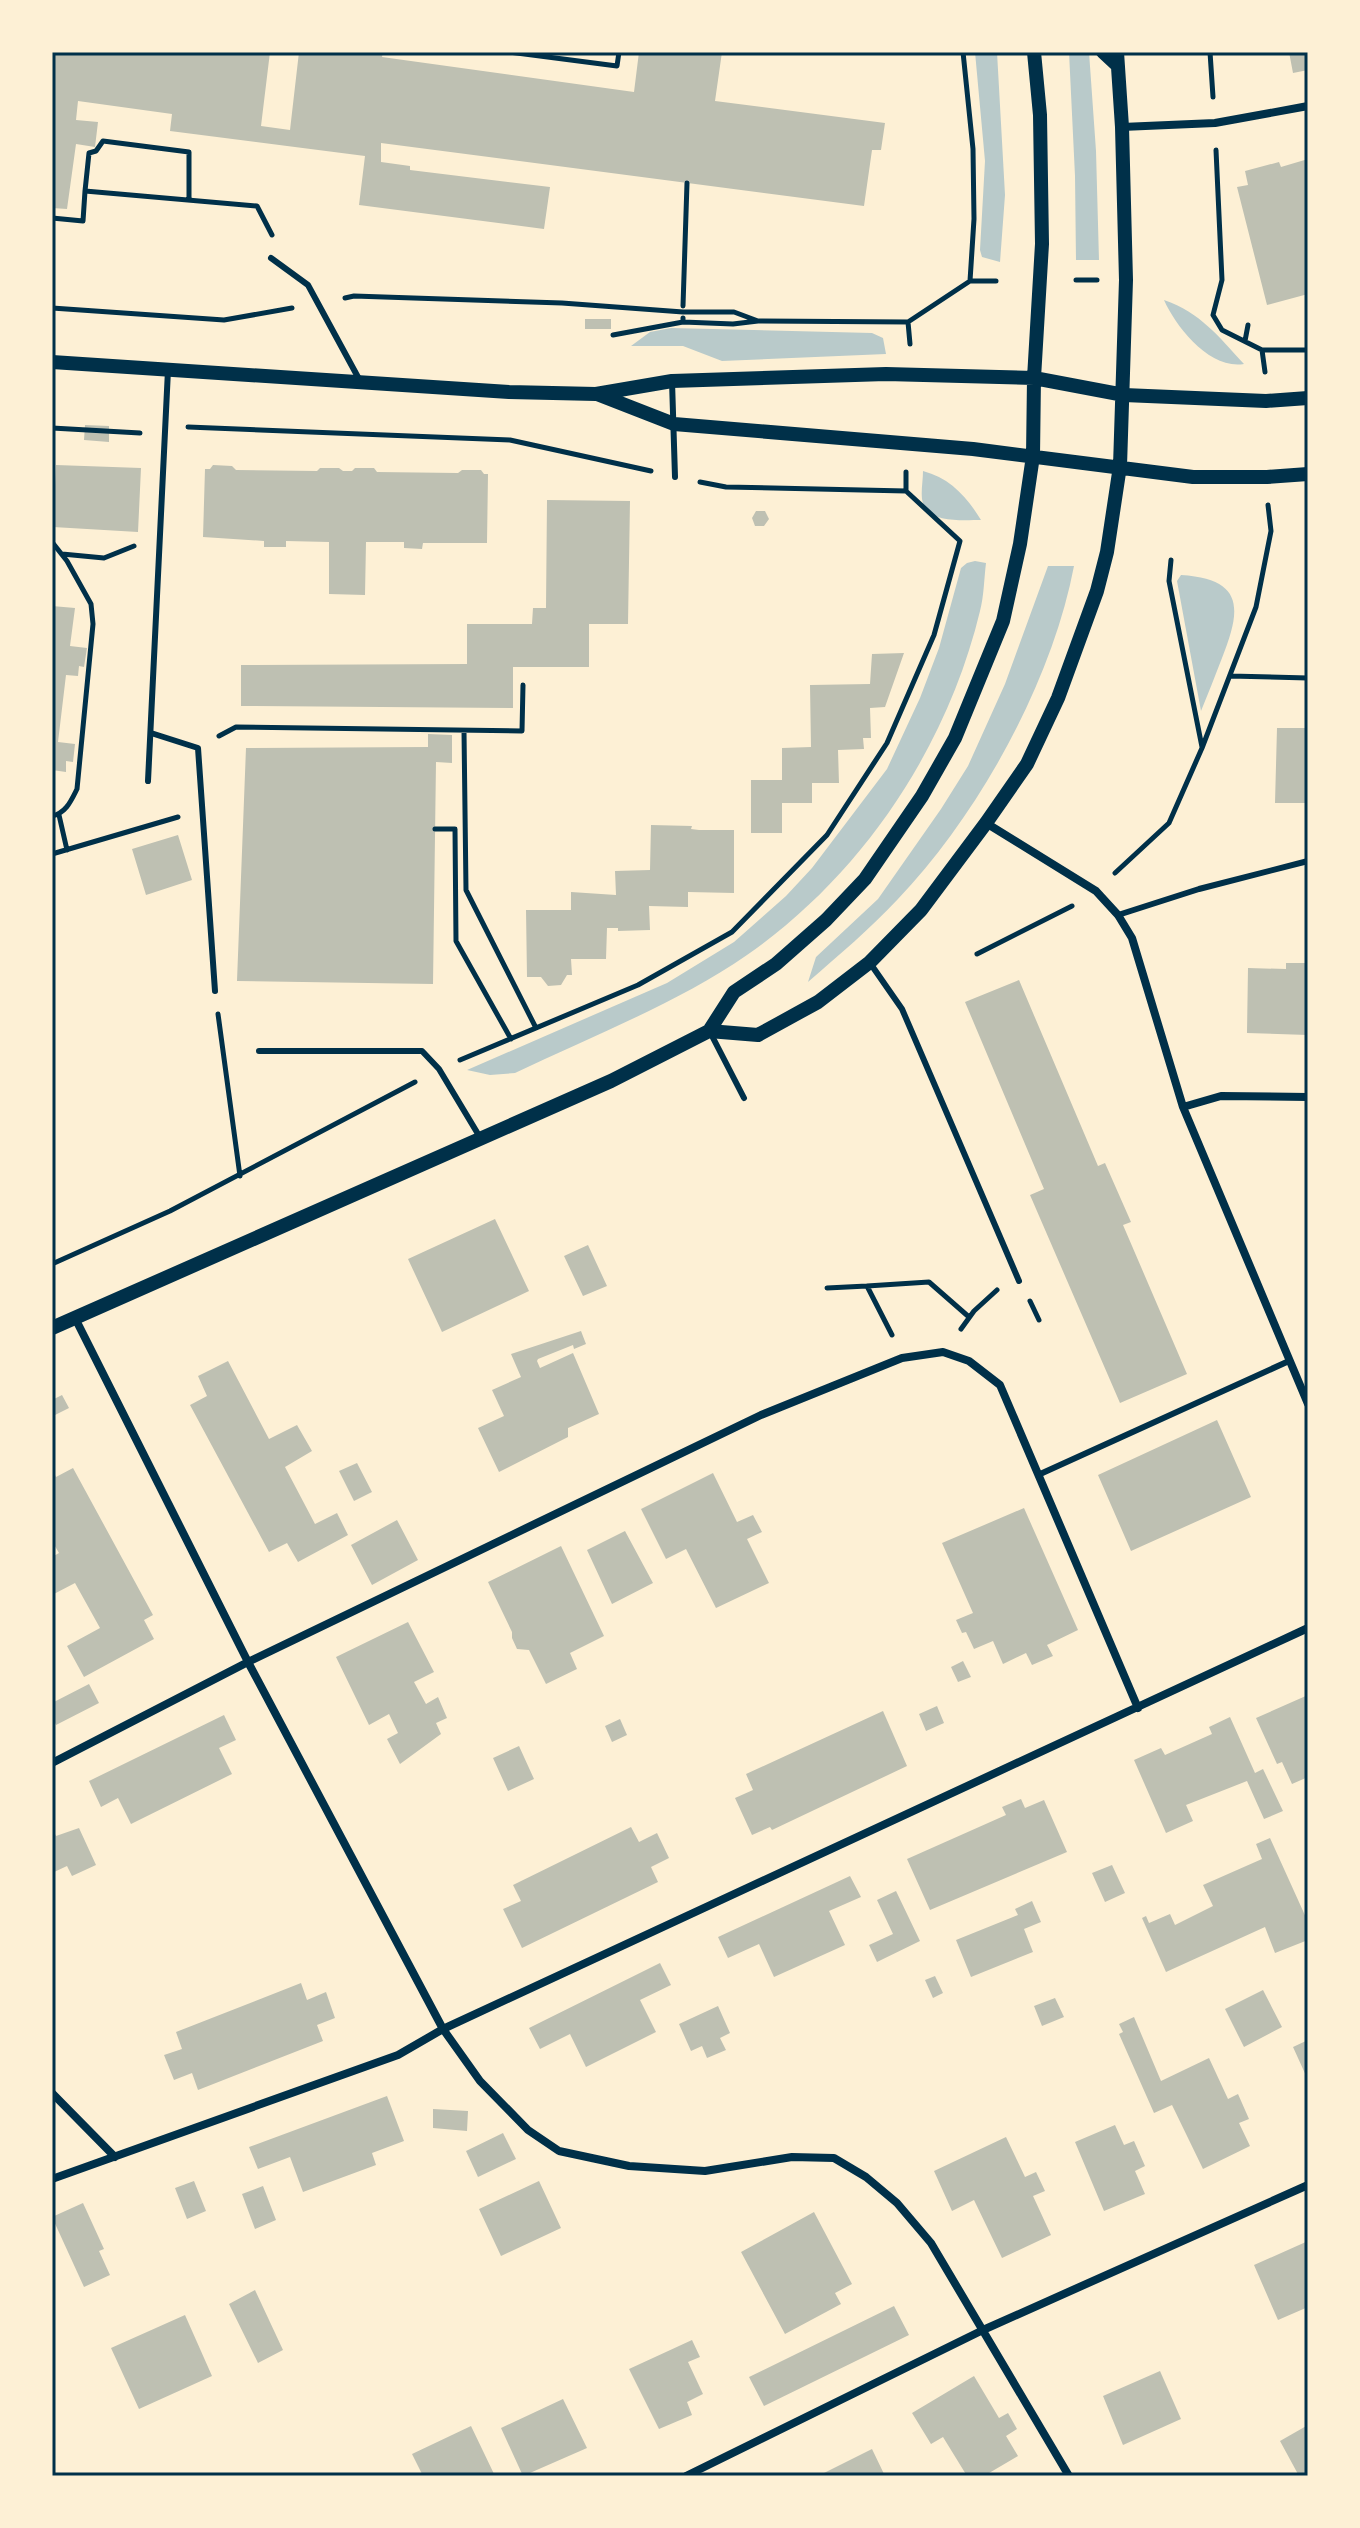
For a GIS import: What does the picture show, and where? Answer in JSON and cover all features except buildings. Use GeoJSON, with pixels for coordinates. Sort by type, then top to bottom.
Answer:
{"type":"FeatureCollection","features":[{"type":"Feature","properties":{"kind":"street"},"geometry":{"type":"LineString","coordinates":[[52,1328],[611,1081],[709,1031],[734,992],[776,964],[826,920],[865,879],[922,796],[955,738],[1003,621],[1020,544],[1033,456],[1042,244],[1040,115],[1034,52]]}},
{"type":"Feature","properties":{"kind":"street"},"geometry":{"type":"LineString","coordinates":[[709,1031],[758,1035],[818,1002],[870,962],[921,910],[986,823],[1027,764],[1058,698],[1086,625],[1107,552],[1120,466],[1126,280],[1122,127],[1118,59],[1103,52]]}},
{"type":"Feature","properties":{"kind":"street"},"geometry":{"type":"LineString","coordinates":[[1122,127],[1215,123],[1308,106]]}},
{"type":"Feature","properties":{"kind":"street"},"geometry":{"type":"LineString","coordinates":[[52,362],[509,392],[596,394],[672,381],[886,374],[1034,378],[1124,395],[1266,401],[1308,398]]}},
{"type":"Feature","properties":{"kind":"street"},"geometry":{"type":"LineString","coordinates":[[596,394],[674,424],[907,443],[1193,477],[1308,474]]}},
{"type":"Feature","properties":{"kind":"street"},"geometry":{"type":"LineString","coordinates":[[986,823],[1096,891],[1118,915],[1132,938],[1183,1107],[1308,1404]]}},
{"type":"Feature","properties":{"kind":"street"},"geometry":{"type":"LineString","coordinates":[[1183,1107],[1221,1096],[1308,1097]]}},
{"type":"Feature","properties":{"kind":"street"},"geometry":{"type":"LineString","coordinates":[[75,1318],[248,1662],[443,2029],[480,2081],[528,2130],[559,2151],[629,2166],[705,2171],[792,2157],[834,2158],[866,2177],[897,2203],[931,2243],[1069,2476]]}},
{"type":"Feature","properties":{"kind":"street"},"geometry":{"type":"LineString","coordinates":[[52,1763],[248,1662],[761,1415],[907,1356],[943,1352],[969,1361],[1000,1385],[1138,1708]]}},
{"type":"Feature","properties":{"kind":"street"},"geometry":{"type":"LineString","coordinates":[[52,2179],[398,2055],[443,2029],[1308,1628]]}},
{"type":"Feature","properties":{"kind":"street"},"geometry":{"type":"LineString","coordinates":[[52,2093],[115,2157]]}},
{"type":"Feature","properties":{"kind":"street"},"geometry":{"type":"LineString","coordinates":[[686,2476],[983,2330],[1308,2185]]}},
{"type":"Feature","properties":{"kind":"lane"},"geometry":{"type":"LineString","coordinates":[[271,258],[308,285],[360,382]]}},
{"type":"Feature","properties":{"kind":"lane"},"geometry":{"type":"LineString","coordinates":[[148,781],[168,370]]}},
{"type":"Feature","properties":{"kind":"lane"},"geometry":{"type":"LineString","coordinates":[[672,381],[675,477]]}},
{"type":"Feature","properties":{"kind":"lane"},"geometry":{"type":"LineString","coordinates":[[151,733],[198,748],[215,991]]}},
{"type":"Feature","properties":{"kind":"lane"},"geometry":{"type":"LineString","coordinates":[[1118,915],[1199,889],[1308,861]]}},
{"type":"Feature","properties":{"kind":"lane"},"geometry":{"type":"LineString","coordinates":[[870,962],[902,1009],[1019,1281]]}},
{"type":"Feature","properties":{"kind":"lane"},"geometry":{"type":"LineString","coordinates":[[709,1031],[744,1098]]}},
{"type":"Feature","properties":{"kind":"lane"},"geometry":{"type":"LineString","coordinates":[[259,1051],[422,1051],[439,1069],[481,1139]]}},
{"type":"Feature","properties":{"kind":"lane"},"geometry":{"type":"LineString","coordinates":[[1038,1475],[1289,1361]]}},
{"type":"Feature","properties":{"kind":"path"},"geometry":{"type":"LineString","coordinates":[[509,52],[617,66],[619,52]]}},
{"type":"Feature","properties":{"kind":"path"},"geometry":{"type":"LineString","coordinates":[[963,52],[973,149],[974,219],[970,281]]}},
{"type":"Feature","properties":{"kind":"path"},"geometry":{"type":"LineString","coordinates":[[1210,52],[1222,280],[1213,315],[1222,330],[1262,350],[1308,350]]}},
{"type":"Feature","properties":{"kind":"path"},"geometry":{"type":"LineString","coordinates":[[52,218],[83,221],[89,153],[96,151],[103,141],[189,152],[189,200]]}},
{"type":"Feature","properties":{"kind":"path"},"geometry":{"type":"LineString","coordinates":[[683,306],[687,183]]}},
{"type":"Feature","properties":{"kind":"path"},"geometry":{"type":"LineString","coordinates":[[85,191],[257,206],[276,241]]}},
{"type":"Feature","properties":{"kind":"path"},"geometry":{"type":"LineString","coordinates":[[1076,280],[1098,280]]}},
{"type":"Feature","properties":{"kind":"path"},"geometry":{"type":"LineString","coordinates":[[613,335],[683,320],[733,324],[758,321],[908,322],[970,281],[996,281]]}},
{"type":"Feature","properties":{"kind":"path"},"geometry":{"type":"LineString","coordinates":[[52,308],[224,320],[354,296],[734,312],[758,321]]}},
{"type":"Feature","properties":{"kind":"path"},"geometry":{"type":"LineString","coordinates":[[908,322],[910,349]]}},
{"type":"Feature","properties":{"kind":"path"},"geometry":{"type":"LineString","coordinates":[[1245,341],[1248,325]]}},
{"type":"Feature","properties":{"kind":"path"},"geometry":{"type":"LineString","coordinates":[[1262,350],[1265,373]]}},
{"type":"Feature","properties":{"kind":"path"},"geometry":{"type":"LineString","coordinates":[[52,1264],[240,1176],[439,1069],[638,985],[732,932],[827,835],[887,743],[934,635],[960,541],[906,491],[726,487],[510,440],[232,428]]}},
{"type":"Feature","properties":{"kind":"path"},"geometry":{"type":"LineString","coordinates":[[906,467],[906,491]]}},
{"type":"Feature","properties":{"kind":"path"},"geometry":{"type":"LineString","coordinates":[[977,954],[1096,891],[1169,823],[1202,748],[1256,607],[1271,531],[1268,500]]}},
{"type":"Feature","properties":{"kind":"path"},"geometry":{"type":"LineString","coordinates":[[52,542],[91,604],[93,624],[77,754],[77,789],[70,804],[56,815],[67,850]]}},
{"type":"Feature","properties":{"kind":"path"},"geometry":{"type":"LineString","coordinates":[[61,554],[104,558],[140,543]]}},
{"type":"Feature","properties":{"kind":"path"},"geometry":{"type":"LineString","coordinates":[[1171,560],[1169,581],[1202,748]]}},
{"type":"Feature","properties":{"kind":"path"},"geometry":{"type":"LineString","coordinates":[[1230,676],[1308,678]]}},
{"type":"Feature","properties":{"kind":"path"},"geometry":{"type":"LineString","coordinates":[[236,727],[522,731],[523,685]]}},
{"type":"Feature","properties":{"kind":"path"},"geometry":{"type":"LineString","coordinates":[[464,731],[466,890],[536,1028]]}},
{"type":"Feature","properties":{"kind":"path"},"geometry":{"type":"LineString","coordinates":[[52,854],[202,810]]}},
{"type":"Feature","properties":{"kind":"path"},"geometry":{"type":"LineString","coordinates":[[435,829],[455,829],[456,941],[511,1039]]}},
{"type":"Feature","properties":{"kind":"path"},"geometry":{"type":"LineString","coordinates":[[218,1019],[240,1176]]}},
{"type":"Feature","properties":{"kind":"path"},"geometry":{"type":"LineString","coordinates":[[827,1288],[929,1282],[969,1317]]}},
{"type":"Feature","properties":{"kind":"path"},"geometry":{"type":"LineString","coordinates":[[867,1286],[895,1342]]}},
{"type":"Feature","properties":{"kind":"path"},"geometry":{"type":"LineString","coordinates":[[959,1331],[994,1292]]}},
{"type":"Feature","properties":{"kind":"path"},"geometry":{"type":"LineString","coordinates":[[1028,1295],[1039,1320]]}},
{"type":"Feature","properties":{"kind":"shaded area"},"geometry":{"type":"Polygon","coordinates":[[[975,52],[997,52],[1005,195],[1000,262],[982,257],[980,250],[985,161],[975,52]]]}},
{"type":"Feature","properties":{"kind":"shaded area"},"geometry":{"type":"Polygon","coordinates":[[[1069,52],[1089,52],[1099,260],[1076,260],[1069,52]]]}},
{"type":"Feature","properties":{"kind":"shaded area"},"geometry":{"type":"Polygon","coordinates":[[[1164,300],[1199,319],[1244,364],[1231,364],[1207,354],[1186,334],[1164,300]]]}},
{"type":"Feature","properties":{"kind":"shaded area"},"geometry":{"type":"Polygon","coordinates":[[[671,328],[872,333],[883,338],[886,354],[722,361],[683,346],[631,346],[650,332],[671,328]]]}},
{"type":"Feature","properties":{"kind":"shaded area"},"geometry":{"type":"Polygon","coordinates":[[[923,471],[941,478],[957,490],[981,520],[946,519],[930,513],[922,499],[923,471]]]}},
{"type":"Feature","properties":{"kind":"shaded area"},"geometry":{"type":"Polygon","coordinates":[[[975,561],[986,563],[981,605],[965,662],[946,711],[922,759],[894,804],[863,847],[827,887],[789,923],[747,955],[663,1004],[515,1073],[490,1075],[467,1070],[667,983],[734,942],[786,896],[812,868],[887,769],[939,648],[961,568],[975,561]]]}},
{"type":"Feature","properties":{"kind":"shaded area"},"geometry":{"type":"Polygon","coordinates":[[[1048,566],[1074,566],[1049,655],[1008,744],[957,827],[928,865],[898,899],[808,982],[816,957],[878,899],[968,766],[1005,684],[1048,566]]]}},
{"type":"Feature","properties":{"kind":"shaded area"},"geometry":{"type":"Polygon","coordinates":[[[1181,575],[1217,583],[1227,590],[1233,600],[1233,625],[1201,711],[1177,581],[1181,575]]]}}]}
